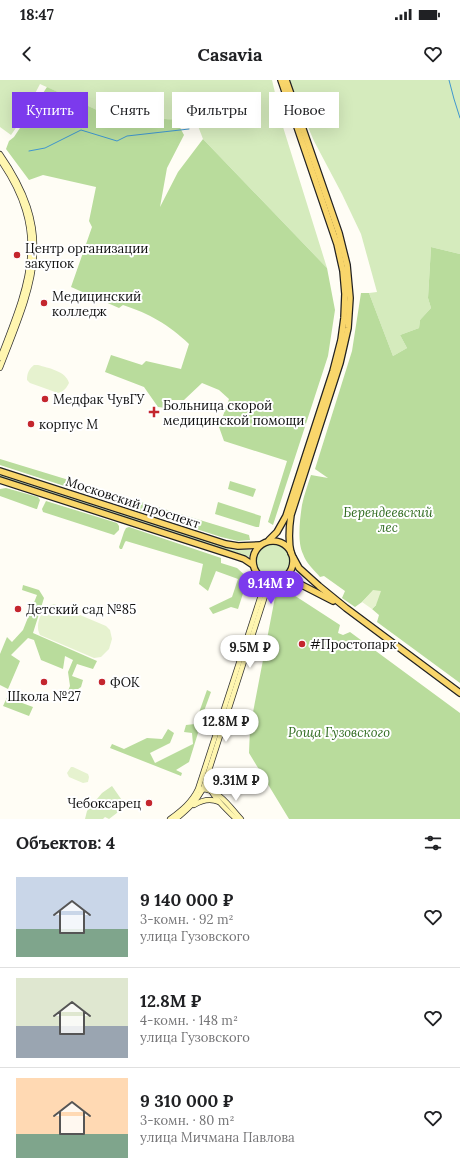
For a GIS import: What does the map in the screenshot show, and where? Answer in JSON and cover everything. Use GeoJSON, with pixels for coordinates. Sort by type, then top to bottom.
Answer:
{"type":"FeatureCollection","features":[{"type":"Feature","properties":{"kind":"main road"},"geometry":{"type":"LineString","coordinates":[[191,807],[199,796],[262,592],[262,584],[259,575],[253,566],[252,561],[254,553],[260,545],[268,540],[280,528],[290,503],[333,371],[341,340],[344,318],[345,294],[337,244],[281,80]]}},
{"type":"Feature","properties":{"kind":"main road"},"geometry":{"type":"LineString","coordinates":[[259,575],[265,580],[275,581],[282,579],[292,568],[292,555],[289,539],[291,515],[340,363],[348,328],[350,298],[347,265],[339,233],[286,80]]}},
{"type":"Feature","properties":{"kind":"main road"},"geometry":{"type":"LineString","coordinates":[[0,154],[2,161],[13,178],[29,219],[32,233],[33,251],[30,277],[25,294],[10,338],[0,358]]}},
{"type":"Feature","properties":{"kind":"main road"},"geometry":{"type":"LineString","coordinates":[[0,368],[7,344]]}},
{"type":"Feature","properties":{"kind":"main road","name":"Московский проспект"},"geometry":{"type":"LineString","coordinates":[[0,471],[226,544],[238,546],[260,545]]}},
{"type":"Feature","properties":{"kind":"main road","name":"Московский проспект"},"geometry":{"type":"LineString","coordinates":[[0,480],[236,556],[244,559],[253,566]]}},
{"type":"Feature","properties":{"kind":"main road"},"geometry":{"type":"LineString","coordinates":[[268,540],[276,540],[282,543],[308,577],[346,608],[460,693]]}},
{"type":"Feature","properties":{"kind":"main road"},"geometry":{"type":"LineString","coordinates":[[282,579],[294,581],[346,608]]}},
{"type":"Feature","properties":{"kind":"main road"},"geometry":{"type":"LineString","coordinates":[[170,819],[187,805],[201,789],[266,593],[275,581]]}},
{"type":"Feature","properties":{"kind":"main road"},"geometry":{"type":"LineString","coordinates":[[207,769],[211,781],[228,809]]}},
{"type":"Feature","properties":{"kind":"main road"},"geometry":{"type":"LineString","coordinates":[[206,777],[209,786],[222,804],[235,816],[241,819]]}},
{"type":"Feature","properties":{"kind":"main road"},"geometry":{"type":"LineString","coordinates":[[201,789],[212,791],[219,796]]}},
{"type":"Feature","properties":{"kind":"main road"},"geometry":{"type":"LineString","coordinates":[[176,819],[201,801],[210,800],[222,804]]}},
{"type":"Feature","properties":{"kind":"green space"},"geometry":{"type":"Polygon","coordinates":[[[0,80],[272,80],[275,92],[269,92],[269,128],[283,128],[327,268],[203,139],[199,128],[261,128],[261,92],[172,92],[172,120],[164,119],[164,92],[96,92],[96,110],[88,106],[88,92],[57,92],[40,84],[36,92],[12,92],[12,128],[16,128],[11,135],[0,127],[0,80]]]}},
{"type":"Feature","properties":{"kind":"green space"},"geometry":{"type":"Polygon","coordinates":[[[290,80],[460,80],[460,254],[431,247],[428,298],[431,308],[420,320],[419,328],[400,335],[407,348],[393,356],[369,293],[377,292],[361,234],[308,128],[339,128],[339,92],[294,92],[290,80]]]}},
{"type":"Feature","properties":{"kind":"green space"},"geometry":{"type":"Polygon","coordinates":[[[47,87],[58,92],[44,92],[47,87]]]}},
{"type":"Feature","properties":{"kind":"green space"},"geometry":{"type":"Polygon","coordinates":[[[88,106],[96,110],[96,128],[164,128],[164,119],[172,120],[172,128],[180,128],[184,135],[167,168],[160,207],[178,172],[203,139],[327,268],[335,310],[328,356],[273,525],[268,522],[287,461],[224,441],[219,427],[229,399],[219,390],[202,383],[184,400],[169,400],[166,408],[158,407],[144,387],[105,372],[111,355],[142,365],[146,361],[181,369],[189,344],[166,325],[142,312],[123,305],[119,308],[71,287],[92,227],[89,221],[96,187],[43,175],[29,180],[6,149],[9,141],[14,137],[20,128],[88,128],[88,106]]]}},
{"type":"Feature","properties":{"kind":"green space","name":"Берендеевский лес"},"geometry":{"type":"Polygon","coordinates":[[[431,247],[460,254],[460,683],[377,622],[379,615],[372,609],[376,605],[373,591],[355,607],[342,598],[345,591],[324,576],[320,577],[304,557],[300,543],[302,505],[311,475],[328,478],[315,469],[352,351],[361,293],[369,293],[393,356],[407,348],[400,335],[419,328],[420,320],[431,308],[428,298],[431,247]]]}},
{"type":"Feature","properties":{"kind":"green space"},"geometry":{"type":"Polygon","coordinates":[[[34,365],[47,367],[61,373],[69,383],[67,387],[58,393],[30,383],[27,380],[27,375],[34,365]]]}},
{"type":"Feature","properties":{"kind":"green space"},"geometry":{"type":"Polygon","coordinates":[[[0,459],[249,535],[250,540],[238,541],[221,537],[0,465],[0,459]]]}},
{"type":"Feature","properties":{"kind":"green space"},"geometry":{"type":"Polygon","coordinates":[[[0,475],[223,547],[234,550],[251,551],[249,557],[0,477],[0,475]]]}},
{"type":"Feature","properties":{"kind":"green space"},"geometry":{"type":"Polygon","coordinates":[[[230,481],[256,489],[253,497],[228,489],[230,481]]]}},
{"type":"Feature","properties":{"kind":"green space"},"geometry":{"type":"Polygon","coordinates":[[[6,488],[38,497],[40,500],[37,509],[0,496],[0,489],[6,488]]]}},
{"type":"Feature","properties":{"kind":"green space"},"geometry":{"type":"Polygon","coordinates":[[[46,501],[117,523],[119,530],[114,535],[43,512],[42,509],[46,501]]]}},
{"type":"Feature","properties":{"kind":"green space"},"geometry":{"type":"Polygon","coordinates":[[[218,502],[261,516],[259,527],[215,514],[218,502]]]}},
{"type":"Feature","properties":{"kind":"green space"},"geometry":{"type":"Polygon","coordinates":[[[129,527],[221,558],[221,563],[237,568],[248,578],[238,609],[231,607],[213,614],[209,608],[232,597],[238,579],[216,571],[208,591],[199,584],[203,564],[126,541],[122,549],[120,549],[119,547],[124,532],[126,528],[129,527]]]}},
{"type":"Feature","properties":{"kind":"green space"},"geometry":{"type":"Polygon","coordinates":[[[273,544],[285,549],[290,561],[285,573],[273,578],[261,573],[256,561],[261,549],[273,544]]]}},
{"type":"Feature","properties":{"kind":"green space"},"geometry":{"type":"Polygon","coordinates":[[[23,585],[39,590],[44,598],[33,633],[97,661],[93,669],[77,664],[72,676],[83,680],[81,687],[65,698],[70,686],[68,672],[73,660],[65,656],[63,669],[41,660],[34,640],[28,638],[11,655],[20,661],[8,689],[0,685],[0,654],[7,637],[12,642],[23,630],[37,595],[22,590],[23,585]]]}},
{"type":"Feature","properties":{"kind":"green space","name":"Роща Гузовского"},"geometry":{"type":"Polygon","coordinates":[[[283,588],[340,625],[338,633],[343,635],[350,632],[460,713],[460,819],[289,819],[249,753],[250,728],[276,592],[283,588]]]}},
{"type":"Feature","properties":{"kind":"green space"},"geometry":{"type":"Polygon","coordinates":[[[373,590],[381,591],[376,605],[372,609],[362,602],[373,590]]]}},
{"type":"Feature","properties":{"kind":"green space"},"geometry":{"type":"Polygon","coordinates":[[[54,604],[106,626],[110,630],[112,639],[109,649],[101,657],[94,658],[40,635],[38,626],[40,616],[46,609],[54,604]]]}},
{"type":"Feature","properties":{"kind":"green space"},"geometry":{"type":"Polygon","coordinates":[[[11,689],[17,692],[14,700],[33,707],[29,716],[3,706],[11,689]]]}},
{"type":"Feature","properties":{"kind":"green space"},"geometry":{"type":"Polygon","coordinates":[[[207,690],[211,692],[197,730],[198,733],[189,762],[176,770],[182,773],[181,776],[110,748],[112,744],[124,749],[147,738],[162,739],[168,729],[174,733],[170,743],[150,753],[155,763],[193,744],[192,733],[184,732],[186,725],[195,724],[207,690]]]}},
{"type":"Feature","properties":{"kind":"green space"},"geometry":{"type":"Polygon","coordinates":[[[71,767],[88,774],[88,782],[83,783],[69,777],[67,773],[71,767]]]}},
{"type":"Feature","properties":{"kind":"green space"},"geometry":{"type":"Polygon","coordinates":[[[112,786],[126,806],[109,819],[105,817],[103,819],[85,819],[87,811],[102,793],[112,786]]]}},
{"type":"Feature","properties":{"kind":"waterway"},"geometry":{"type":"LineString","coordinates":[[449,80],[460,118]]}},
{"type":"Feature","properties":{"kind":"waterway"},"geometry":{"type":"LineString","coordinates":[[29,151],[45,148],[81,130],[117,141],[127,136],[189,129]]}},
{"type":"Feature","properties":{"kind":"place","name":"Центр организации закупок"},"geometry":{"type":"Point","coordinates":[17,255]}},
{"type":"Feature","properties":{"kind":"place","name":"Медицинский колледж"},"geometry":{"type":"Point","coordinates":[44,303]}},
{"type":"Feature","properties":{"kind":"place","name":"Медфак ЧувГУ"},"geometry":{"type":"Point","coordinates":[45,399]}},
{"type":"Feature","properties":{"kind":"place","name":"Больница скорой медицинской помощи"},"geometry":{"type":"Point","coordinates":[154,412]}},
{"type":"Feature","properties":{"kind":"place","name":"корпус М"},"geometry":{"type":"Point","coordinates":[31,424]}},
{"type":"Feature","properties":{"kind":"place","name":"Детский сад №85"},"geometry":{"type":"Point","coordinates":[18,609]}},
{"type":"Feature","properties":{"kind":"place","name":"#Простопарк"},"geometry":{"type":"Point","coordinates":[302,644]}},
{"type":"Feature","properties":{"kind":"place","name":"Школа №27"},"geometry":{"type":"Point","coordinates":[44,682]}},
{"type":"Feature","properties":{"kind":"place","name":"ФОК"},"geometry":{"type":"Point","coordinates":[102,682]}},
{"type":"Feature","properties":{"kind":"place","name":"Чебоксарец"},"geometry":{"type":"Point","coordinates":[149,803]}}]}
